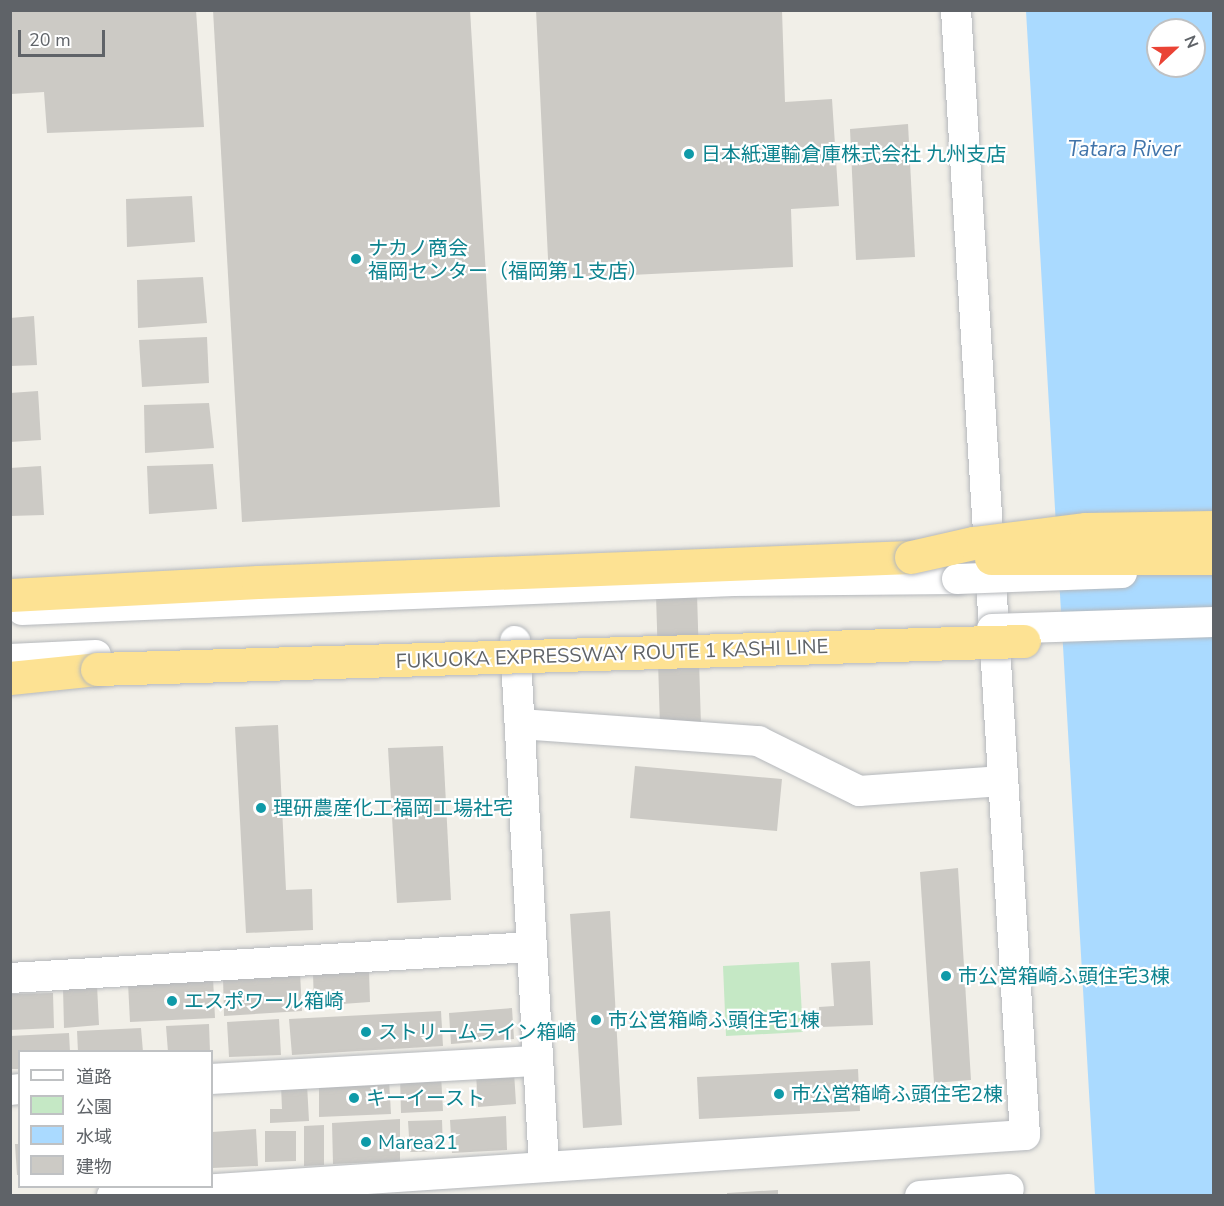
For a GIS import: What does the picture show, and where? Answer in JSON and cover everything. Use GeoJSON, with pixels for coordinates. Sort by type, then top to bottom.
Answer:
{"type":"FeatureCollection","features":[{"type":"Feature","properties":{"kind":"highway"},"geometry":{"type":"LineString","coordinates":[[911,557],[973,543],[1086,529],[1214,526]]}},
{"type":"Feature","properties":{"kind":"highway"},"geometry":{"type":"LineString","coordinates":[[10,595],[258,582],[911,557],[1214,558]]}},
{"type":"Feature","properties":{"kind":"highway","name":"FUKUOKA EXPRESSWAY ROUTE 1 KASHI LINE"},"geometry":{"type":"LineString","coordinates":[[10,672],[1024,641],[1214,624]]}},
{"type":"Feature","properties":{"kind":"highway"},"geometry":{"type":"LineString","coordinates":[[1024,641],[1214,636]]}},
{"type":"Feature","properties":{"kind":"highway"},"geometry":{"type":"LineString","coordinates":[[10,678],[97,669]]}},
{"type":"Feature","properties":{"kind":"street"},"geometry":{"type":"LineString","coordinates":[[112,1196],[1025,1136],[956,10]]}},
{"type":"Feature","properties":{"kind":"street"},"geometry":{"type":"LineString","coordinates":[[10,610],[734,581],[957,579],[1214,569]]}},
{"type":"Feature","properties":{"kind":"street"},"geometry":{"type":"LineString","coordinates":[[10,658],[516,641],[1214,624]]}},
{"type":"Feature","properties":{"kind":"street"},"geometry":{"type":"LineString","coordinates":[[516,641],[544,1167]]}},
{"type":"Feature","properties":{"kind":"street"},"geometry":{"type":"LineString","coordinates":[[520,724],[758,741],[859,791],[1003,781]]}},
{"type":"Feature","properties":{"kind":"street"},"geometry":{"type":"LineString","coordinates":[[10,978],[532,947]]}},
{"type":"Feature","properties":{"kind":"street"},"geometry":{"type":"LineString","coordinates":[[213,1079],[538,1061]]}},
{"type":"Feature","properties":{"kind":"street"},"geometry":{"type":"LineString","coordinates":[[920,1196],[1009,1189]]}},
{"type":"Feature","properties":{"kind":"green space"},"geometry":{"type":"Polygon","coordinates":[[[799,962],[803,1032],[726,1036],[723,966],[799,962]]]}},
{"type":"Feature","properties":{"kind":"water","name":"Tatara River"},"geometry":{"type":"Polygon","coordinates":[[[1026,11],[1213,11],[1213,1195],[1095,1195],[1026,11]]]}},
{"type":"Feature","properties":{"kind":"building"},"geometry":{"type":"Polygon","coordinates":[[[10,10],[196,10],[204,127],[47,133],[44,92],[11,94],[10,10]]]}},
{"type":"Feature","properties":{"kind":"building","name":"ナカノ商会 福岡センター（福岡第１支店）"},"geometry":{"type":"Polygon","coordinates":[[[213,10],[470,10],[500,507],[242,522],[213,10]]]}},
{"type":"Feature","properties":{"kind":"building","name":"日本紙運輸倉庫株式会社 九州支店"},"geometry":{"type":"Polygon","coordinates":[[[536,10],[782,10],[785,102],[832,99],[839,206],[791,209],[793,267],[549,279],[536,10]]]}},
{"type":"Feature","properties":{"kind":"building","name":"日本紙運輸倉庫株式会社 九州支店"},"geometry":{"type":"Polygon","coordinates":[[[908,124],[915,257],[856,260],[850,129],[908,124]]]}},
{"type":"Feature","properties":{"kind":"building"},"geometry":{"type":"Polygon","coordinates":[[[192,196],[195,242],[127,247],[126,199],[192,196]]]}},
{"type":"Feature","properties":{"kind":"building"},"geometry":{"type":"Polygon","coordinates":[[[203,277],[207,323],[138,328],[137,280],[203,277]]]}},
{"type":"Feature","properties":{"kind":"building"},"geometry":{"type":"Polygon","coordinates":[[[34,316],[37,365],[10,366],[10,318],[34,316]]]}},
{"type":"Feature","properties":{"kind":"building"},"geometry":{"type":"Polygon","coordinates":[[[207,337],[209,383],[142,387],[139,340],[207,337]]]}},
{"type":"Feature","properties":{"kind":"building"},"geometry":{"type":"Polygon","coordinates":[[[38,391],[41,440],[10,442],[10,393],[38,391]]]}},
{"type":"Feature","properties":{"kind":"building"},"geometry":{"type":"Polygon","coordinates":[[[209,403],[214,448],[145,453],[144,405],[209,403]]]}},
{"type":"Feature","properties":{"kind":"building"},"geometry":{"type":"Polygon","coordinates":[[[213,464],[217,509],[149,514],[147,466],[213,464]]]}},
{"type":"Feature","properties":{"kind":"building"},"geometry":{"type":"Polygon","coordinates":[[[41,466],[44,515],[10,516],[10,468],[41,466]]]}},
{"type":"Feature","properties":{"kind":"building"},"geometry":{"type":"Polygon","coordinates":[[[697,594],[701,726],[660,727],[656,595],[697,594]]]}},
{"type":"Feature","properties":{"kind":"building","name":"理研農産化工福岡工場社宅"},"geometry":{"type":"Polygon","coordinates":[[[278,725],[286,890],[312,889],[313,930],[246,933],[235,727],[278,725]]]}},
{"type":"Feature","properties":{"kind":"building"},"geometry":{"type":"Polygon","coordinates":[[[443,746],[451,900],[397,903],[388,748],[443,746]]]}},
{"type":"Feature","properties":{"kind":"building"},"geometry":{"type":"Polygon","coordinates":[[[635,766],[782,779],[777,831],[630,818],[635,766]]]}},
{"type":"Feature","properties":{"kind":"building","name":"市公営箱崎ふ頭住宅3棟"},"geometry":{"type":"Polygon","coordinates":[[[958,868],[971,1080],[934,1083],[920,872],[958,868]]]}},
{"type":"Feature","properties":{"kind":"building","name":"市公営箱崎ふ頭住宅1棟"},"geometry":{"type":"Polygon","coordinates":[[[610,911],[622,1125],[583,1128],[570,914],[610,911]]]}},
{"type":"Feature","properties":{"kind":"building"},"geometry":{"type":"Polygon","coordinates":[[[870,961],[873,1025],[821,1027],[819,1007],[834,1006],[831,963],[870,961]]]}},
{"type":"Feature","properties":{"kind":"building"},"geometry":{"type":"Polygon","coordinates":[[[369,971],[370,1002],[314,1006],[313,974],[369,971]]]}},
{"type":"Feature","properties":{"kind":"building"},"geometry":{"type":"Polygon","coordinates":[[[300,972],[302,1011],[224,1016],[223,977],[300,972]]]}},
{"type":"Feature","properties":{"kind":"building","name":"エスポワール箱崎"},"geometry":{"type":"Polygon","coordinates":[[[213,978],[215,1018],[130,1022],[128,983],[213,978]]]}},
{"type":"Feature","properties":{"kind":"building"},"geometry":{"type":"Polygon","coordinates":[[[97,985],[99,1025],[64,1028],[63,987],[97,985]]]}},
{"type":"Feature","properties":{"kind":"building"},"geometry":{"type":"Polygon","coordinates":[[[53,993],[54,1028],[10,1030],[10,994],[53,993]]]}},
{"type":"Feature","properties":{"kind":"building"},"geometry":{"type":"Polygon","coordinates":[[[512,1008],[514,1039],[451,1044],[449,1013],[512,1008]]]}},
{"type":"Feature","properties":{"kind":"building","name":"ストリームライン箱崎"},"geometry":{"type":"Polygon","coordinates":[[[441,1011],[443,1046],[292,1055],[289,1019],[441,1011]]]}},
{"type":"Feature","properties":{"kind":"building"},"geometry":{"type":"Polygon","coordinates":[[[279,1019],[281,1055],[229,1057],[227,1022],[279,1019]]]}},
{"type":"Feature","properties":{"kind":"building"},"geometry":{"type":"Polygon","coordinates":[[[209,1024],[210,1050],[168,1050],[166,1026],[209,1024]]]}},
{"type":"Feature","properties":{"kind":"building"},"geometry":{"type":"Polygon","coordinates":[[[141,1028],[143,1050],[78,1050],[77,1031],[141,1028]]]}},
{"type":"Feature","properties":{"kind":"building"},"geometry":{"type":"Polygon","coordinates":[[[69,1033],[70,1050],[18,1050],[18,1069],[10,1069],[10,1036],[69,1033]]]}},
{"type":"Feature","properties":{"kind":"building","name":"市公営箱崎ふ頭住宅2棟"},"geometry":{"type":"Polygon","coordinates":[[[858,1069],[860,1111],[699,1119],[697,1077],[858,1069]]]}},
{"type":"Feature","properties":{"kind":"building"},"geometry":{"type":"Polygon","coordinates":[[[514,1072],[516,1104],[478,1107],[476,1074],[514,1072]]]}},
{"type":"Feature","properties":{"kind":"building"},"geometry":{"type":"Polygon","coordinates":[[[441,1075],[443,1111],[401,1113],[400,1077],[441,1075]]]}},
{"type":"Feature","properties":{"kind":"building","name":"キーイースト"},"geometry":{"type":"Polygon","coordinates":[[[389,1080],[391,1114],[319,1117],[319,1083],[389,1080]]]}},
{"type":"Feature","properties":{"kind":"building"},"geometry":{"type":"Polygon","coordinates":[[[307,1084],[309,1121],[270,1123],[270,1109],[282,1109],[281,1086],[307,1084]]]}},
{"type":"Feature","properties":{"kind":"building"},"geometry":{"type":"Polygon","coordinates":[[[506,1116],[507,1150],[452,1153],[450,1120],[506,1116]]]}},
{"type":"Feature","properties":{"kind":"building","name":"Marea21"},"geometry":{"type":"Polygon","coordinates":[[[400,1119],[400,1161],[333,1164],[332,1123],[400,1119]]]}},
{"type":"Feature","properties":{"kind":"building"},"geometry":{"type":"Polygon","coordinates":[[[442,1120],[443,1151],[410,1152],[408,1121],[442,1120]]]}},
{"type":"Feature","properties":{"kind":"building"},"geometry":{"type":"Polygon","coordinates":[[[324,1125],[324,1165],[304,1166],[304,1126],[324,1125]]]}},
{"type":"Feature","properties":{"kind":"building"},"geometry":{"type":"Polygon","coordinates":[[[256,1129],[258,1166],[213,1168],[213,1132],[256,1129]]]}},
{"type":"Feature","properties":{"kind":"building"},"geometry":{"type":"Polygon","coordinates":[[[265,1131],[296,1131],[296,1161],[265,1162],[265,1131]]]}},
{"type":"Feature","properties":{"kind":"building"},"geometry":{"type":"Polygon","coordinates":[[[15,1144],[18,1144],[17,1175],[15,1144]]]}},
{"type":"Feature","properties":{"kind":"building"},"geometry":{"type":"Polygon","coordinates":[[[778,1190],[778,1196],[727,1196],[727,1193],[778,1190]]]}},
{"type":"Feature","properties":{"kind":"place","name":"日本紙運輸倉庫株式会社 九州支店"},"geometry":{"type":"Point","coordinates":[689,154]}},
{"type":"Feature","properties":{"kind":"place","name":"ナカノ商会 福岡センター（福岡第１支店）"},"geometry":{"type":"Point","coordinates":[356,259]}},
{"type":"Feature","properties":{"kind":"place","name":"理研農産化工福岡工場社宅"},"geometry":{"type":"Point","coordinates":[261,808]}},
{"type":"Feature","properties":{"kind":"place","name":"市公営箱崎ふ頭住宅3棟"},"geometry":{"type":"Point","coordinates":[946,976]}},
{"type":"Feature","properties":{"kind":"place","name":"エスポワール箱崎"},"geometry":{"type":"Point","coordinates":[172,1001]}},
{"type":"Feature","properties":{"kind":"place","name":"市公営箱崎ふ頭住宅1棟"},"geometry":{"type":"Point","coordinates":[596,1020]}},
{"type":"Feature","properties":{"kind":"place","name":"ストリームライン箱崎"},"geometry":{"type":"Point","coordinates":[366,1032]}},
{"type":"Feature","properties":{"kind":"place","name":"市公営箱崎ふ頭住宅2棟"},"geometry":{"type":"Point","coordinates":[779,1094]}},
{"type":"Feature","properties":{"kind":"place","name":"キーイースト"},"geometry":{"type":"Point","coordinates":[354,1098]}},
{"type":"Feature","properties":{"kind":"place","name":"Marea21"},"geometry":{"type":"Point","coordinates":[366,1142]}}]}
